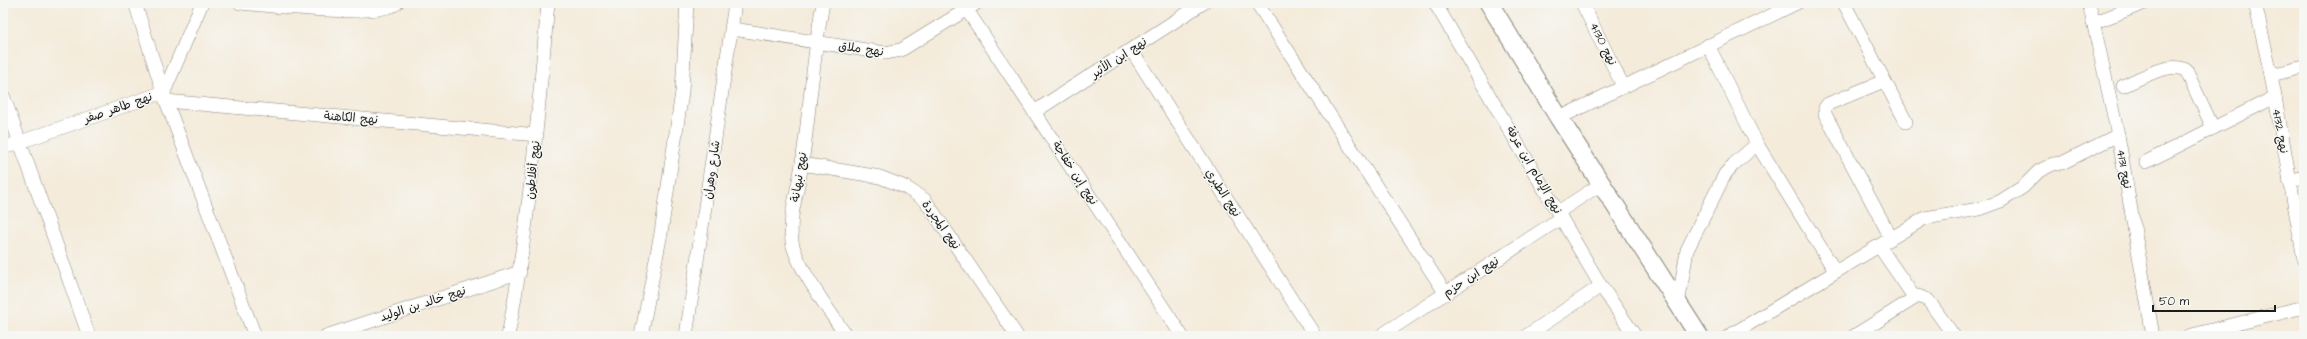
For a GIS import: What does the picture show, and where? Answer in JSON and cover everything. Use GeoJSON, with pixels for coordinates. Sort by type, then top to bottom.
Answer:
{"type":"FeatureCollection","features":[{"type":"Feature","properties":{"kind":"street"},"geometry":{"type":"LineString","coordinates":[[135,3],[165,97],[255,336]]}},
{"type":"Feature","properties":{"kind":"street","name":"نهج طاهر صفر"},"geometry":{"type":"LineString","coordinates":[[3,148],[165,97],[202,3]]}},
{"type":"Feature","properties":{"kind":"street"},"geometry":{"type":"LineString","coordinates":[[240,3],[360,11],[380,8],[397,3]]}},
{"type":"Feature","properties":{"kind":"street","name":"نهج أفلاطون"},"geometry":{"type":"LineString","coordinates":[[508,336],[520,272],[537,135],[548,3]]}},
{"type":"Feature","properties":{"kind":"street"},"geometry":{"type":"LineString","coordinates":[[641,336],[661,234],[681,100],[687,3]]}},
{"type":"Feature","properties":{"kind":"street","name":"شارع وهران"},"geometry":{"type":"LineString","coordinates":[[689,333],[733,28],[735,3]]}},
{"type":"Feature","properties":{"kind":"street","name":"نهج نبهانة"},"geometry":{"type":"LineString","coordinates":[[822,3],[802,164],[791,224],[792,242],[796,258],[846,336]]}},
{"type":"Feature","properties":{"kind":"street","name":"نهج ابن الأثير"},"geometry":{"type":"LineString","coordinates":[[1034,112],[1132,51],[1203,3]]}},
{"type":"Feature","properties":{"kind":"street"},"geometry":{"type":"LineString","coordinates":[[1257,3],[1446,294]]}},
{"type":"Feature","properties":{"kind":"street","name":"نهج الإمام ابن عرفة"},"geometry":{"type":"LineString","coordinates":[[1435,3],[1602,286],[1634,336]]}},
{"type":"Feature","properties":{"kind":"street"},"geometry":{"type":"LineString","coordinates":[[1489,3],[1559,118],[1699,336]]}},
{"type":"Feature","properties":{"kind":"street","name":"نهج 4130"},"geometry":{"type":"LineString","coordinates":[[1582,3],[1623,86]]}},
{"type":"Feature","properties":{"kind":"street"},"geometry":{"type":"LineString","coordinates":[[1559,118],[1797,3]]}},
{"type":"Feature","properties":{"kind":"street"},"geometry":{"type":"LineString","coordinates":[[1844,3],[1906,122]]}},
{"type":"Feature","properties":{"kind":"street","name":"نهج 4131"},"geometry":{"type":"LineString","coordinates":[[2089,3],[2118,135],[2153,336]]}},
{"type":"Feature","properties":{"kind":"street"},"geometry":{"type":"LineString","coordinates":[[2093,23],[2145,3]]}},
{"type":"Feature","properties":{"kind":"street","name":"نهج 4132"},"geometry":{"type":"LineString","coordinates":[[2255,3],[2271,75],[2304,259]]}},
{"type":"Feature","properties":{"kind":"street","name":"نهج ملاق"},"geometry":{"type":"LineString","coordinates":[[733,28],[816,43],[892,53],[901,50],[972,7]]}},
{"type":"Feature","properties":{"kind":"street","name":"نهج إبن خفاجة"},"geometry":{"type":"LineString","coordinates":[[972,7],[1034,112],[1182,336]]}},
{"type":"Feature","properties":{"kind":"street"},"geometry":{"type":"LineString","coordinates":[[1708,45],[1757,144],[1835,272]]}},
{"type":"Feature","properties":{"kind":"street","name":"نهج الطبري"},"geometry":{"type":"LineString","coordinates":[[1132,51],[1314,336]]}},
{"type":"Feature","properties":{"kind":"street"},"geometry":{"type":"LineString","coordinates":[[2123,86],[2170,67],[2178,66],[2186,70],[2213,128]]}},
{"type":"Feature","properties":{"kind":"street"},"geometry":{"type":"LineString","coordinates":[[2271,75],[2304,67]]}},
{"type":"Feature","properties":{"kind":"street"},"geometry":{"type":"LineString","coordinates":[[1884,81],[1828,104],[1825,108],[1825,114],[1891,238]]}},
{"type":"Feature","properties":{"kind":"street"},"geometry":{"type":"LineString","coordinates":[[3,95],[90,336]]}},
{"type":"Feature","properties":{"kind":"street","name":"نهج الكاهنة"},"geometry":{"type":"LineString","coordinates":[[165,97],[537,135]]}},
{"type":"Feature","properties":{"kind":"street"},"geometry":{"type":"LineString","coordinates":[[2146,162],[2275,97]]}},
{"type":"Feature","properties":{"kind":"street"},"geometry":{"type":"LineString","coordinates":[[1729,336],[1891,238],[1933,215],[1979,209],[2001,201],[2023,187],[2039,171],[2053,164],[2062,163],[2118,135]]}},
{"type":"Feature","properties":{"kind":"street"},"geometry":{"type":"LineString","coordinates":[[1678,305],[1687,250],[1725,174],[1757,144]]}},
{"type":"Feature","properties":{"kind":"street","name":"نهج المجردة"},"geometry":{"type":"LineString","coordinates":[[802,164],[880,177],[905,187],[926,200],[1017,336]]}},
{"type":"Feature","properties":{"kind":"street"},"geometry":{"type":"LineString","coordinates":[[2289,181],[2304,177]]}},
{"type":"Feature","properties":{"kind":"street","name":"نهج ابن حزم"},"geometry":{"type":"LineString","coordinates":[[1380,336],[1446,294],[1560,215],[1601,184]]}},
{"type":"Feature","properties":{"kind":"street"},"geometry":{"type":"LineString","coordinates":[[1879,246],[1914,297]]}},
{"type":"Feature","properties":{"kind":"street","name":"نهج خالد بن الوليد"},"geometry":{"type":"LineString","coordinates":[[326,336],[520,272]]}},
{"type":"Feature","properties":{"kind":"street"},"geometry":{"type":"LineString","coordinates":[[1526,336],[1602,286]]}},
{"type":"Feature","properties":{"kind":"street"},"geometry":{"type":"LineString","coordinates":[[1860,335],[1914,297],[1918,296],[1928,300],[1954,336]]}},
{"type":"Feature","properties":{"kind":"street"},"geometry":{"type":"LineString","coordinates":[[2188,336],[2304,308]]}}]}
